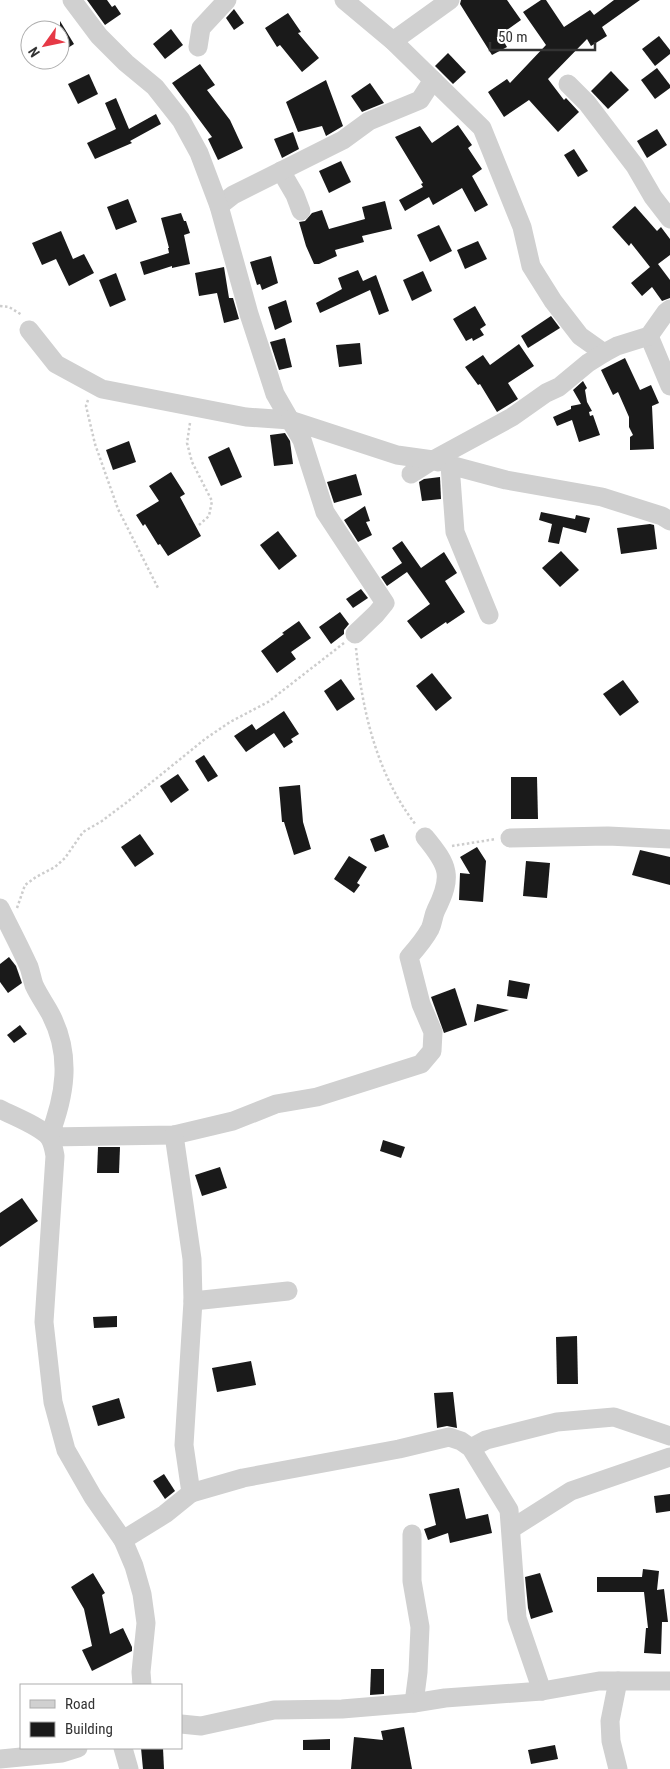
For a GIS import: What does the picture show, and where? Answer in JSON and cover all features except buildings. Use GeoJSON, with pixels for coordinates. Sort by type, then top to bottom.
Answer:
{"type":"FeatureCollection","features":[{"type":"Feature","properties":{"kind":"street"},"geometry":{"type":"LineString","coordinates":[[72,0],[99,36],[126,63],[156,87],[181,120],[199,154],[219,206],[246,305],[275,394],[302,440],[326,512],[385,603],[354,634]]}},
{"type":"Feature","properties":{"kind":"street"},"geometry":{"type":"LineString","coordinates":[[198,47],[201,28],[227,0]]}},
{"type":"Feature","properties":{"kind":"street"},"geometry":{"type":"LineString","coordinates":[[344,0],[393,41],[482,128],[522,227],[531,266],[553,301],[580,336],[604,353]]}},
{"type":"Feature","properties":{"kind":"street"},"geometry":{"type":"LineString","coordinates":[[393,41],[450,0]]}},
{"type":"Feature","properties":{"kind":"street"},"geometry":{"type":"LineString","coordinates":[[219,206],[234,195],[343,140],[369,121],[420,100],[433,80]]}},
{"type":"Feature","properties":{"kind":"street"},"geometry":{"type":"LineString","coordinates":[[568,84],[587,103],[635,166],[670,219]]}},
{"type":"Feature","properties":{"kind":"street"},"geometry":{"type":"LineString","coordinates":[[281,171],[295,195],[301,211]]}},
{"type":"Feature","properties":{"kind":"street"},"geometry":{"type":"LineString","coordinates":[[411,474],[441,463],[546,393],[559,387],[588,363],[604,353],[617,346],[649,336],[670,309]]}},
{"type":"Feature","properties":{"kind":"street"},"geometry":{"type":"LineString","coordinates":[[30,330],[56,364],[102,389],[246,418],[290,420],[397,455],[441,463],[506,480],[602,497],[662,516],[670,521]]}},
{"type":"Feature","properties":{"kind":"street"},"geometry":{"type":"LineString","coordinates":[[649,336],[670,386]]}},
{"type":"Feature","properties":{"kind":"street"},"geometry":{"type":"LineString","coordinates":[[441,463],[455,532],[489,615]]}},
{"type":"Feature","properties":{"kind":"street"},"geometry":{"type":"LineString","coordinates":[[510,838],[608,836],[670,839]]}},
{"type":"Feature","properties":{"kind":"street"},"geometry":{"type":"LineString","coordinates":[[48,1137],[174,1135],[232,1121],[276,1104],[317,1097],[421,1064],[432,1051],[433,1032],[421,1004],[409,957],[420,946],[431,928],[435,912],[442,899],[448,880],[441,856],[425,837]]}},
{"type":"Feature","properties":{"kind":"street"},"geometry":{"type":"LineString","coordinates":[[4,916],[30,968],[34,984],[51,1014],[64,1049],[58,1114],[48,1137]]}},
{"type":"Feature","properties":{"kind":"street"},"geometry":{"type":"LineString","coordinates":[[0,1109],[39,1129],[48,1137],[53,1146],[55,1156],[44,1322],[53,1402],[66,1450],[93,1497],[123,1540],[142,1594],[146,1623],[141,1672],[142,1684]]}},
{"type":"Feature","properties":{"kind":"street"},"geometry":{"type":"LineString","coordinates":[[174,1135],[192,1259],[193,1302],[184,1446],[191,1493]]}},
{"type":"Feature","properties":{"kind":"street"},"geometry":{"type":"LineString","coordinates":[[193,1302],[288,1291]]}},
{"type":"Feature","properties":{"kind":"street"},"geometry":{"type":"LineString","coordinates":[[471,1448],[486,1440],[557,1422],[614,1417],[670,1436]]}},
{"type":"Feature","properties":{"kind":"street"},"geometry":{"type":"LineString","coordinates":[[123,1540],[165,1514],[191,1493],[243,1478],[399,1449],[449,1437],[461,1440],[471,1448],[509,1510],[517,1618],[542,1690]]}},
{"type":"Feature","properties":{"kind":"street"},"geometry":{"type":"LineString","coordinates":[[511,1529],[571,1491],[670,1457]]}},
{"type":"Feature","properties":{"kind":"street"},"geometry":{"type":"LineString","coordinates":[[412,1534],[412,1581],[420,1627],[418,1672],[414,1702]]}},
{"type":"Feature","properties":{"kind":"street"},"geometry":{"type":"LineString","coordinates":[[182,1724],[201,1726],[274,1710],[342,1709],[542,1690],[600,1681],[670,1681]]}},
{"type":"Feature","properties":{"kind":"street"},"geometry":{"type":"LineString","coordinates":[[618,1681],[610,1722],[611,1741],[618,1769]]}},
{"type":"Feature","properties":{"kind":"street"},"geometry":{"type":"LineString","coordinates":[[0,1759],[62,1753],[75,1749]]}},
{"type":"Feature","properties":{"kind":"street"},"geometry":{"type":"LineString","coordinates":[[123,1749],[129,1769]]}},
{"type":"Feature","properties":{"kind":"path"},"geometry":{"type":"LineString","coordinates":[[0,306],[9,308],[22,315],[30,330]]}},
{"type":"Feature","properties":{"kind":"path"},"geometry":{"type":"LineString","coordinates":[[102,389],[88,397],[86,406],[95,444],[118,509],[158,588]]}},
{"type":"Feature","properties":{"kind":"path"},"geometry":{"type":"LineString","coordinates":[[199,525],[209,516],[212,501],[192,462],[187,443],[190,422],[200,410]]}},
{"type":"Feature","properties":{"kind":"path"},"geometry":{"type":"LineString","coordinates":[[354,634],[360,688],[373,742],[386,775],[411,819],[425,837]]}},
{"type":"Feature","properties":{"kind":"path"},"geometry":{"type":"LineString","coordinates":[[4,916],[15,912],[25,885],[55,867],[65,858],[83,832],[102,821],[126,803],[211,735],[230,722],[268,702],[354,634]]}},
{"type":"Feature","properties":{"kind":"path"},"geometry":{"type":"LineString","coordinates":[[446,848],[510,838]]}}]}
